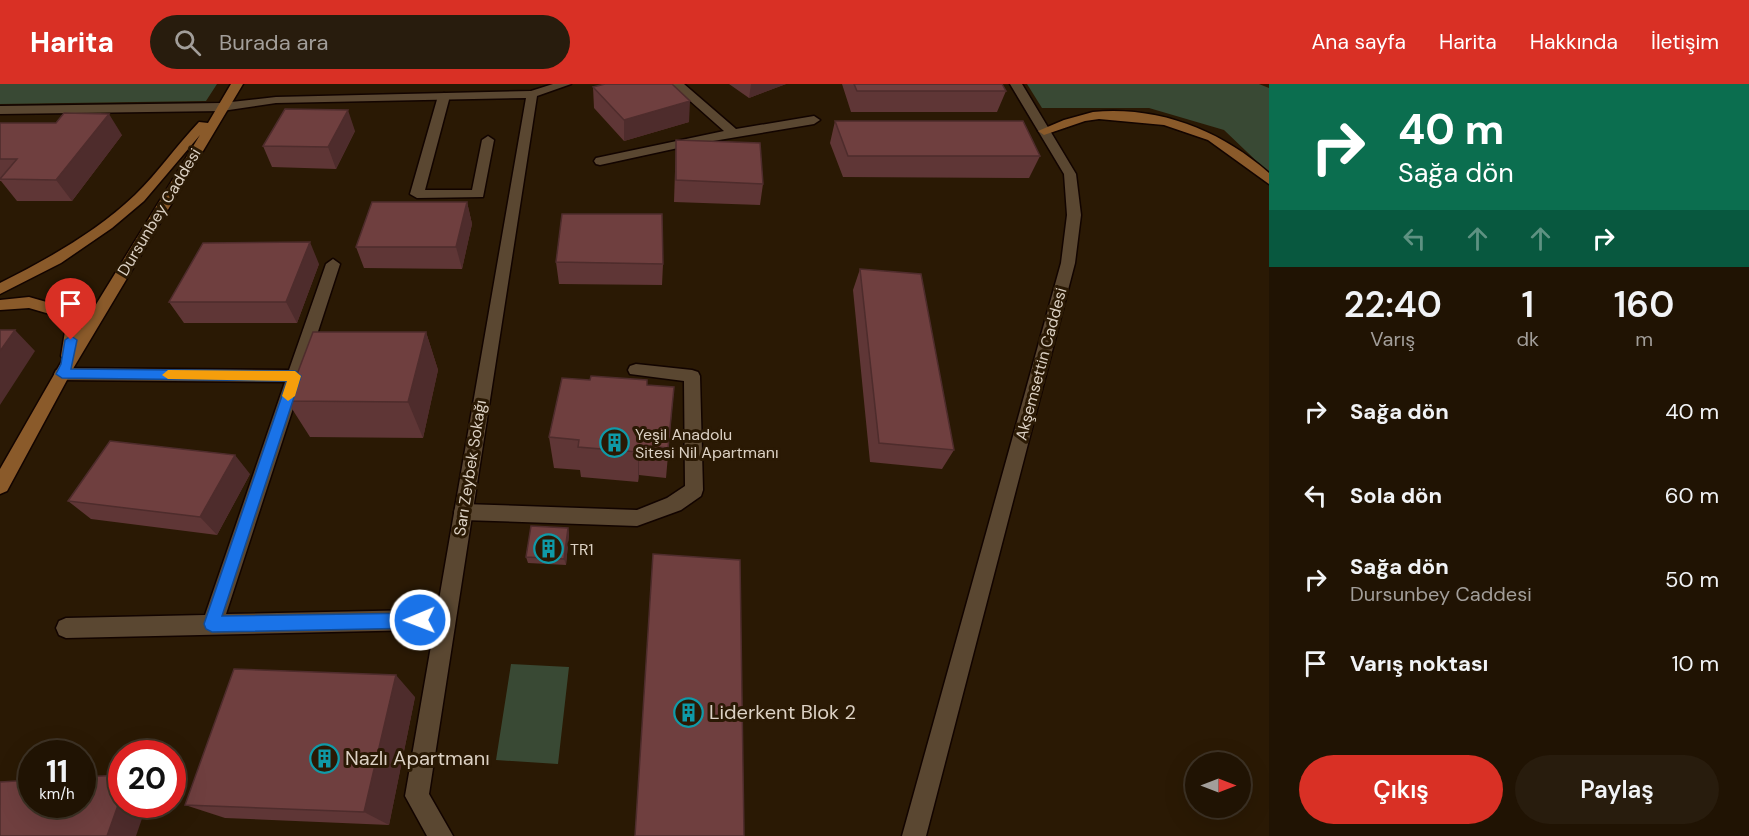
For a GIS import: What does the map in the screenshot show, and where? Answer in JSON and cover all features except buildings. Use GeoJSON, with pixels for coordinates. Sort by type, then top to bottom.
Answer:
{"type":"FeatureCollection","features":[{"type":"Feature","properties":{"kind":"main road","name":"Dursunbey Caddesi"},"geometry":{"type":"LineString","coordinates":[[0,486],[65,369],[237,84]]}},
{"type":"Feature","properties":{"kind":"main road","name":"Dursunbey Caddesi"},"geometry":{"type":"LineString","coordinates":[[0,289],[56,261],[111,224],[141,196],[183,145],[222,107]]}},
{"type":"Feature","properties":{"kind":"main road"},"geometry":{"type":"LineString","coordinates":[[1044,130],[1092,116],[1127,116],[1175,122],[1212,136],[1238,153],[1269,180]]}},
{"type":"Feature","properties":{"kind":"main road"},"geometry":{"type":"LineString","coordinates":[[0,305],[11,302],[39,302],[75,316],[65,369]]}},
{"type":"Feature","properties":{"kind":"street"},"geometry":{"type":"LineString","coordinates":[[0,110],[222,107],[276,100],[532,94],[565,84]]}},
{"type":"Feature","properties":{"kind":"street"},"geometry":{"type":"LineString","coordinates":[[677,84],[734,134]]}},
{"type":"Feature","properties":{"kind":"street","name":"Akşemsettin Caddesi"},"geometry":{"type":"LineString","coordinates":[[914,836],[1068,263],[1074,215],[1071,174],[1016,84]]}},
{"type":"Feature","properties":{"kind":"street","name":"Sarı Zeybek Sokağı"},"geometry":{"type":"LineString","coordinates":[[441,836],[417,796],[532,94]]}},
{"type":"Feature","properties":{"kind":"street"},"geometry":{"type":"LineString","coordinates":[[444,96],[417,194],[478,194],[488,140]]}},
{"type":"Feature","properties":{"kind":"street"},"geometry":{"type":"LineString","coordinates":[[600,161],[814,120]]}},
{"type":"Feature","properties":{"kind":"street"},"geometry":{"type":"LineString","coordinates":[[212,624],[333,264]]}},
{"type":"Feature","properties":{"kind":"street"},"geometry":{"type":"LineString","coordinates":[[65,369],[295,376]]}},
{"type":"Feature","properties":{"kind":"street"},"geometry":{"type":"LineString","coordinates":[[463,512],[637,518],[674,504],[694,490],[692,376],[636,370]]}},
{"type":"Feature","properties":{"kind":"street"},"geometry":{"type":"LineString","coordinates":[[66,628],[420,620]]}},
{"type":"Feature","properties":{"kind":"green space"},"geometry":{"type":"Polygon","coordinates":[[[0,84],[217,84],[206,101],[0,104],[0,84]]]}},
{"type":"Feature","properties":{"kind":"green space"},"geometry":{"type":"Polygon","coordinates":[[[1027,84],[1259,84],[1269,88],[1269,173],[1224,130],[1149,108],[1042,108],[1027,84]]]}},
{"type":"Feature","properties":{"kind":"green space"},"geometry":{"type":"Polygon","coordinates":[[[511,664],[569,667],[558,764],[496,760],[511,664]]]}},
{"type":"Feature","properties":{"kind":"slow traffic"},"geometry":{"type":"LineString","coordinates":[[168,375],[295,376],[288,396]]}},
{"type":"Feature","properties":{"kind":"place","name":"Yeşil Anadolu Sitesi Nil Apartmanı"},"geometry":{"type":"Point","coordinates":[614,443]}},
{"type":"Feature","properties":{"kind":"place","name":"TR1"},"geometry":{"type":"Point","coordinates":[549,549]}},
{"type":"Feature","properties":{"kind":"place","name":"Liderkent Blok 2"},"geometry":{"type":"Point","coordinates":[688,712]}},
{"type":"Feature","properties":{"kind":"place","name":"Nazlı Apartmanı"},"geometry":{"type":"Point","coordinates":[324,758]}},
{"type":"Feature","properties":{"kind":"route"},"geometry":{"type":"LineString","coordinates":[[71,340],[68,364],[62,374],[295,376],[212,624],[420,620]]}}]}
